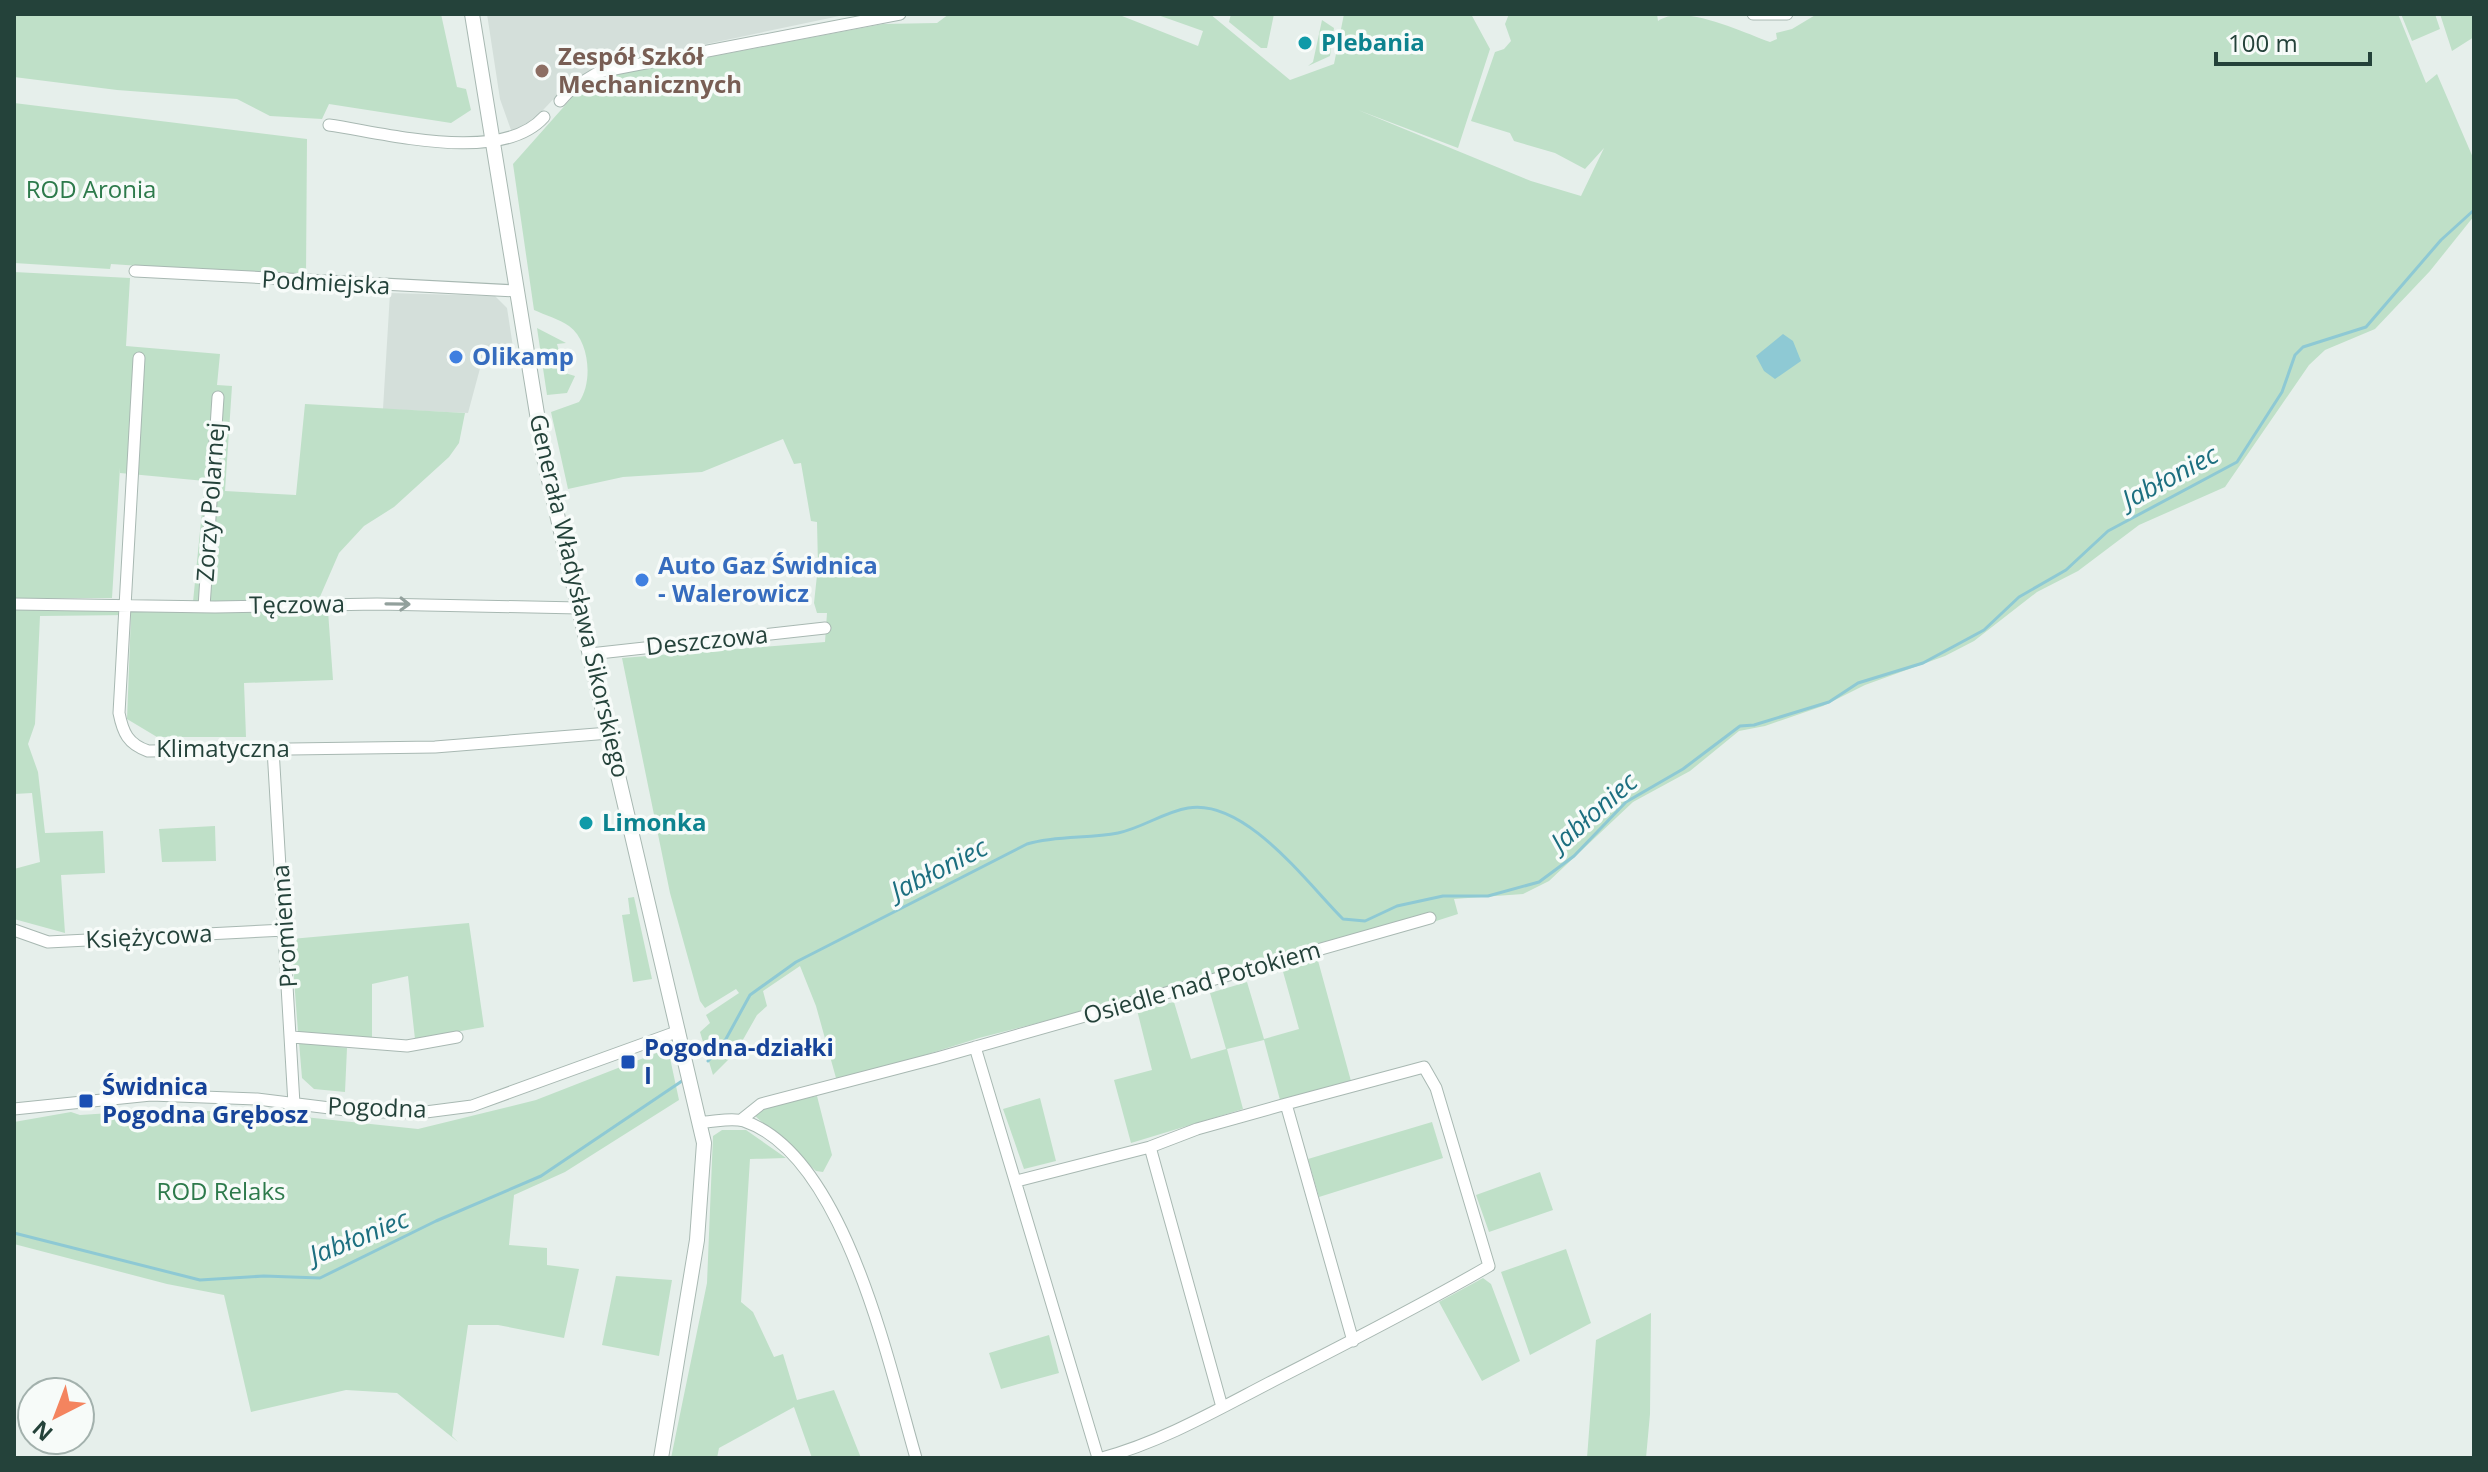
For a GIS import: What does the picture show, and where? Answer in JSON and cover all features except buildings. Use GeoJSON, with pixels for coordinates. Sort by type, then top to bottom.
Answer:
{"type":"FeatureCollection","features":[{"type":"Feature","properties":{"kind":"street","name":"Generała Władysława Sikorskiego"},"geometry":{"type":"LineString","coordinates":[[472,14],[545,463],[575,608],[590,654],[702,1122],[704,1173],[697,1240],[661,1458]]}},
{"type":"Feature","properties":{"kind":"street"},"geometry":{"type":"LineString","coordinates":[[560,101],[571,89],[599,72],[900,14]]}},
{"type":"Feature","properties":{"kind":"street"},"geometry":{"type":"LineString","coordinates":[[1753,14],[1778,17],[1787,14]]}},
{"type":"Feature","properties":{"kind":"street"},"geometry":{"type":"LineString","coordinates":[[329,125],[457,144],[526,134],[544,117]]}},
{"type":"Feature","properties":{"kind":"street","name":"Podmiejska"},"geometry":{"type":"LineString","coordinates":[[135,271],[279,281],[517,291]]}},
{"type":"Feature","properties":{"kind":"street","name":"Klimatyczna"},"geometry":{"type":"LineString","coordinates":[[139,358],[119,713],[126,738],[148,751],[508,744],[609,733]]}},
{"type":"Feature","properties":{"kind":"street","name":"Zorzy Polarnej"},"geometry":{"type":"LineString","coordinates":[[204,607],[218,397]]}},
{"type":"Feature","properties":{"kind":"street","name":"Tęczowa"},"geometry":{"type":"LineString","coordinates":[[14,604],[124,603],[204,607],[377,604],[575,608]]}},
{"type":"Feature","properties":{"kind":"street","name":"Deszczowa"},"geometry":{"type":"LineString","coordinates":[[590,654],[825,628]]}},
{"type":"Feature","properties":{"kind":"street","name":"Promienna"},"geometry":{"type":"LineString","coordinates":[[273,749],[294,1104]]}},
{"type":"Feature","properties":{"kind":"street","name":"Osiedle nad Potokiem"},"geometry":{"type":"LineString","coordinates":[[741,1120],[761,1104],[975,1047],[1430,918]]}},
{"type":"Feature","properties":{"kind":"street","name":"Księżycowa"},"geometry":{"type":"LineString","coordinates":[[14,930],[48,942],[285,930]]}},
{"type":"Feature","properties":{"kind":"street","name":"Pogodna"},"geometry":{"type":"LineString","coordinates":[[14,1109],[151,1095],[418,1113],[472,1106],[679,1031]]}},
{"type":"Feature","properties":{"kind":"street"},"geometry":{"type":"LineString","coordinates":[[292,1037],[407,1046],[457,1037]]}},
{"type":"Feature","properties":{"kind":"street"},"geometry":{"type":"LineString","coordinates":[[975,1047],[1100,1458],[1139,1448],[1353,1341],[1489,1266],[1436,1088],[1424,1067],[1197,1129],[1150,1147],[1017,1181]]}},
{"type":"Feature","properties":{"kind":"street"},"geometry":{"type":"LineString","coordinates":[[1286,1104],[1353,1341]]}},
{"type":"Feature","properties":{"kind":"street"},"geometry":{"type":"LineString","coordinates":[[702,1122],[741,1120],[760,1128],[799,1161],[844,1231],[916,1458]]}},
{"type":"Feature","properties":{"kind":"street"},"geometry":{"type":"LineString","coordinates":[[1150,1147],[1222,1407]]}},
{"type":"Feature","properties":{"kind":"shaded area","name":"Zespół Szkół Mechanicznych"},"geometry":{"type":"Polygon","coordinates":[[[487,14],[849,14],[597,67],[563,89],[526,128],[511,130],[500,99],[487,14]]]}},
{"type":"Feature","properties":{"kind":"shaded area"},"geometry":{"type":"Polygon","coordinates":[[[390,293],[495,296],[507,308],[515,360],[482,361],[468,413],[383,409],[390,293]]]}},
{"type":"Feature","properties":{"kind":"green space"},"geometry":{"type":"Polygon","coordinates":[[[14,14],[441,14],[457,87],[466,89],[471,110],[451,123],[329,104],[322,119],[270,116],[237,99],[117,90],[14,77],[14,14]]]}},
{"type":"Feature","properties":{"kind":"green space"},"geometry":{"type":"Polygon","coordinates":[[[949,14],[1117,14],[1198,46],[1203,31],[1155,14],[1210,14],[1290,80],[1334,64],[1344,14],[1471,14],[1490,49],[1458,148],[1358,110],[1531,181],[1581,196],[1604,148],[1585,169],[1555,153],[1514,141],[1510,133],[1471,121],[1495,52],[1504,49],[1511,41],[1505,24],[1509,14],[1657,14],[1658,21],[1682,15],[1713,21],[1770,42],[1777,39],[1776,33],[1792,29],[1817,14],[2398,14],[2426,83],[2437,74],[2474,160],[2474,216],[2430,271],[2375,329],[2325,350],[2309,365],[2225,487],[2139,525],[2078,571],[2037,592],[1974,641],[1945,656],[1865,685],[1823,706],[1765,726],[1739,731],[1690,771],[1633,802],[1549,881],[1523,894],[1454,899],[1458,914],[1433,922],[979,1038],[820,1088],[836,1078],[816,1006],[800,966],[763,991],[767,1006],[757,1015],[736,1052],[713,1075],[700,1032],[710,1023],[706,1015],[739,993],[736,989],[705,1008],[700,1001],[670,893],[622,658],[825,642],[827,613],[817,613],[814,603],[818,566],[817,522],[811,521],[801,463],[794,464],[783,439],[702,472],[623,477],[568,489],[551,412],[579,402],[588,374],[587,362],[581,342],[569,326],[534,310],[513,164],[576,93],[597,78],[883,24],[937,23],[949,14]]]}},
{"type":"Feature","properties":{"kind":"green space"},"geometry":{"type":"Polygon","coordinates":[[[1231,14],[1274,14],[1267,48],[1261,48],[1229,22],[1231,14]]]}},
{"type":"Feature","properties":{"kind":"green space"},"geometry":{"type":"Polygon","coordinates":[[[2401,14],[2435,14],[2440,29],[2412,41],[2401,14]]]}},
{"type":"Feature","properties":{"kind":"green space"},"geometry":{"type":"Polygon","coordinates":[[[2440,14],[2474,14],[2474,37],[2452,51],[2440,14]]]}},
{"type":"Feature","properties":{"kind":"green space"},"geometry":{"type":"Polygon","coordinates":[[[1322,20],[1334,28],[1330,56],[1308,66],[1313,62],[1322,20]]]}},
{"type":"Feature","properties":{"kind":"green space","name":"ROD Aronia"},"geometry":{"type":"Polygon","coordinates":[[[14,103],[307,139],[306,277],[111,264],[110,269],[14,263],[14,103]]]}},
{"type":"Feature","properties":{"kind":"green space"},"geometry":{"type":"Polygon","coordinates":[[[14,272],[130,278],[126,346],[220,354],[217,385],[232,386],[225,491],[296,495],[305,404],[465,413],[459,443],[449,457],[394,507],[364,526],[339,553],[319,599],[193,602],[205,481],[120,473],[120,468],[112,598],[14,598],[14,272]]]}},
{"type":"Feature","properties":{"kind":"green space"},"geometry":{"type":"Polygon","coordinates":[[[537,328],[566,343],[557,344],[565,373],[575,376],[567,393],[547,395],[537,328]]]}},
{"type":"Feature","properties":{"kind":"green space"},"geometry":{"type":"Polygon","coordinates":[[[14,610],[328,611],[333,680],[244,683],[246,737],[157,737],[127,719],[131,615],[40,616],[35,724],[28,744],[38,772],[45,833],[103,831],[105,873],[61,875],[65,933],[14,919],[14,869],[40,862],[32,793],[14,794],[14,610]]]}},
{"type":"Feature","properties":{"kind":"green space"},"geometry":{"type":"Polygon","coordinates":[[[215,826],[216,861],[162,862],[159,829],[215,826]]]}},
{"type":"Feature","properties":{"kind":"green space"},"geometry":{"type":"Polygon","coordinates":[[[634,897],[652,979],[633,982],[622,915],[630,914],[628,898],[634,897]]]}},
{"type":"Feature","properties":{"kind":"green space"},"geometry":{"type":"Polygon","coordinates":[[[469,923],[484,1027],[415,1039],[408,976],[372,984],[372,1038],[298,1032],[291,939],[469,923]]]}},
{"type":"Feature","properties":{"kind":"green space"},"geometry":{"type":"Polygon","coordinates":[[[1317,957],[1351,1081],[1280,1100],[1264,1040],[1227,1049],[1243,1109],[1131,1143],[1114,1080],[1152,1070],[1137,1010],[1174,1002],[1191,1059],[1226,1049],[1210,993],[1247,982],[1264,1039],[1299,1029],[1282,968],[1317,957]]]}},
{"type":"Feature","properties":{"kind":"green space"},"geometry":{"type":"Polygon","coordinates":[[[299,1042],[347,1048],[345,1092],[314,1089],[302,1078],[299,1042]]]}},
{"type":"Feature","properties":{"kind":"green space","name":"ROD Relaks"},"geometry":{"type":"Polygon","coordinates":[[[659,1052],[670,1058],[679,1100],[565,1172],[514,1195],[509,1245],[547,1248],[547,1265],[579,1269],[564,1338],[498,1325],[468,1325],[452,1436],[458,1442],[397,1393],[346,1390],[251,1412],[224,1295],[167,1284],[14,1244],[14,1122],[71,1112],[80,1115],[157,1110],[257,1112],[418,1129],[536,1100],[659,1052]]]}},
{"type":"Feature","properties":{"kind":"green space"},"geometry":{"type":"Polygon","coordinates":[[[817,1096],[832,1155],[823,1172],[816,1171],[754,1115],[769,1106],[817,1096]]]}},
{"type":"Feature","properties":{"kind":"green space"},"geometry":{"type":"Polygon","coordinates":[[[1040,1098],[1056,1161],[1024,1169],[1003,1109],[1040,1098]]]}},
{"type":"Feature","properties":{"kind":"green space"},"geometry":{"type":"Polygon","coordinates":[[[1432,1122],[1443,1158],[1319,1197],[1308,1159],[1432,1122]]]}},
{"type":"Feature","properties":{"kind":"green space"},"geometry":{"type":"Polygon","coordinates":[[[722,1130],[746,1130],[786,1158],[750,1159],[741,1302],[753,1312],[774,1357],[783,1354],[797,1400],[834,1390],[861,1458],[812,1458],[794,1407],[719,1448],[717,1458],[671,1458],[707,1283],[713,1136],[722,1130]]]}},
{"type":"Feature","properties":{"kind":"green space"},"geometry":{"type":"Polygon","coordinates":[[[1540,1172],[1553,1210],[1489,1232],[1476,1195],[1540,1172]]]}},
{"type":"Feature","properties":{"kind":"green space"},"geometry":{"type":"Polygon","coordinates":[[[1566,1249],[1591,1323],[1530,1355],[1501,1272],[1566,1249]]]}},
{"type":"Feature","properties":{"kind":"green space"},"geometry":{"type":"Polygon","coordinates":[[[616,1276],[672,1280],[659,1356],[602,1345],[616,1276]]]}},
{"type":"Feature","properties":{"kind":"green space"},"geometry":{"type":"Polygon","coordinates":[[[1483,1278],[1491,1284],[1520,1361],[1482,1381],[1439,1302],[1483,1278]]]}},
{"type":"Feature","properties":{"kind":"green space"},"geometry":{"type":"Polygon","coordinates":[[[1651,1313],[1650,1414],[1646,1458],[1587,1458],[1596,1340],[1651,1313]]]}},
{"type":"Feature","properties":{"kind":"green space"},"geometry":{"type":"Polygon","coordinates":[[[1049,1335],[1059,1373],[1001,1389],[989,1353],[1049,1335]]]}},
{"type":"Feature","properties":{"kind":"water"},"geometry":{"type":"Polygon","coordinates":[[[1783,334],[1793,341],[1801,361],[1775,379],[1764,371],[1756,356],[1783,334]]]}},
{"type":"Feature","properties":{"kind":"waterway","name":"Jabłoniec"},"geometry":{"type":"LineString","coordinates":[[708,1061],[721,1048],[750,995],[796,962],[1027,844],[1118,833],[1188,808],[1210,808],[1253,829],[1293,865],[1343,919],[1365,921],[1397,906],[1443,896],[1488,896],[1539,882],[1574,856],[1626,802],[1683,769],[1740,726],[1754,725],[1829,702],[1858,683],[1923,663],[1984,630],[2019,597],[2066,570],[2108,531],[2237,462],[2282,392],[2295,355],[2303,347],[2366,327],[2441,240],[2474,210]]}},
{"type":"Feature","properties":{"kind":"waterway","name":"Jabłoniec"},"geometry":{"type":"LineString","coordinates":[[14,1233],[200,1280],[264,1276],[320,1278],[436,1221],[541,1176],[682,1081]]}},
{"type":"Feature","properties":{"kind":"place","name":"Plebania"},"geometry":{"type":"Point","coordinates":[1305,43]}},
{"type":"Feature","properties":{"kind":"place","name":"Zespół Szkół Mechanicznych"},"geometry":{"type":"Point","coordinates":[542,71]}},
{"type":"Feature","properties":{"kind":"place","name":"Olikamp"},"geometry":{"type":"Point","coordinates":[456,357]}},
{"type":"Feature","properties":{"kind":"place","name":"Auto Gaz Świdnica - Walerowicz"},"geometry":{"type":"Point","coordinates":[642,580]}},
{"type":"Feature","properties":{"kind":"place","name":"Limonka"},"geometry":{"type":"Point","coordinates":[586,823]}},
{"type":"Feature","properties":{"kind":"place","name":"Pogodna-działki I"},"geometry":{"type":"Point","coordinates":[628,1062]}},
{"type":"Feature","properties":{"kind":"place","name":"Świdnica Pogodna Grębosz"},"geometry":{"type":"Point","coordinates":[86,1101]}}]}
